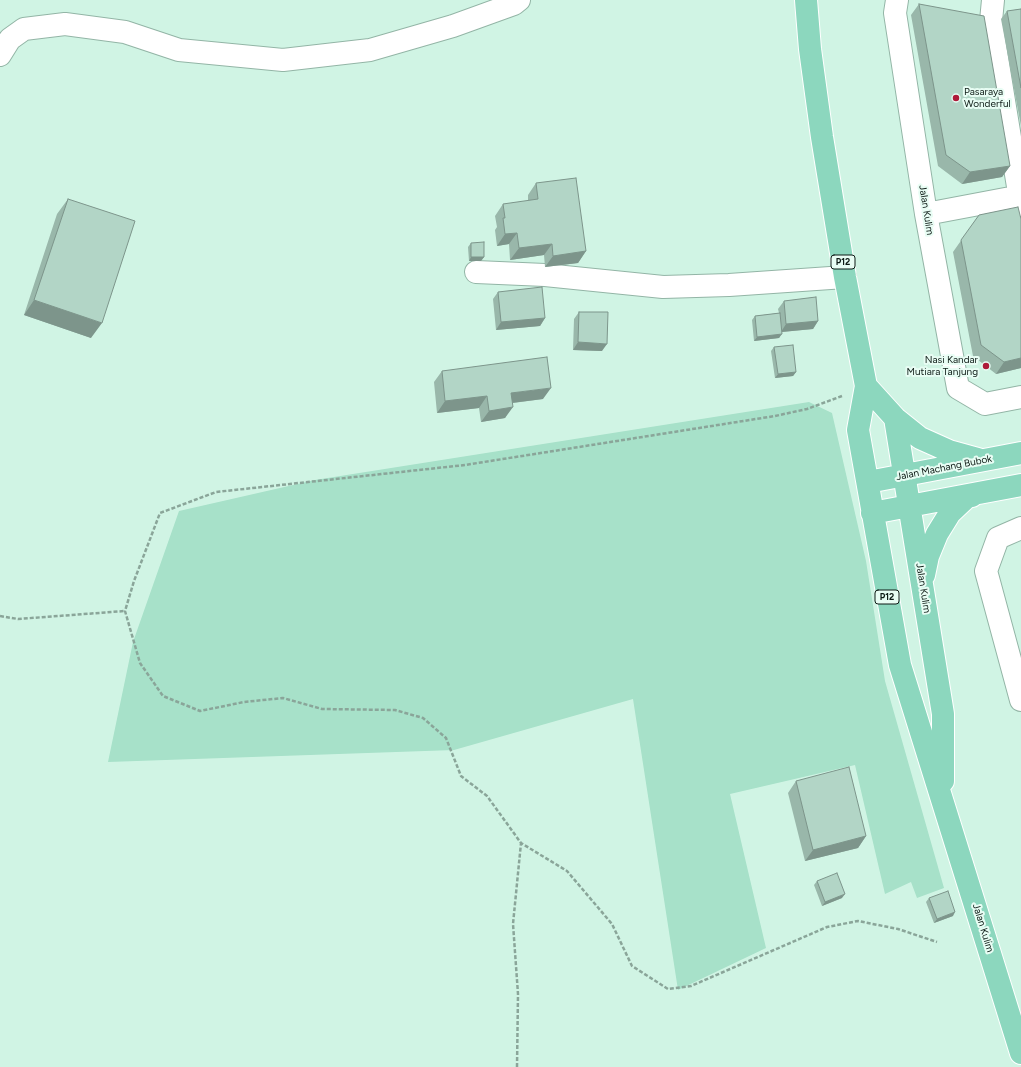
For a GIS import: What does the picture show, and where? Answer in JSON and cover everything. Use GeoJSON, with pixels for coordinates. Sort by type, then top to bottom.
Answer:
{"type":"FeatureCollection","features":[{"type":"Feature","properties":{"kind":"main road","name":"Jalan Kulim"},"geometry":{"type":"LineString","coordinates":[[806,0],[810,50],[822,137],[845,277],[866,386],[858,430],[900,665],[1021,1053]]}},
{"type":"Feature","properties":{"kind":"main road"},"geometry":{"type":"LineString","coordinates":[[866,386],[895,418],[920,438],[949,451],[982,460]]}},
{"type":"Feature","properties":{"kind":"main road","name":"Jalan Kulim"},"geometry":{"type":"LineString","coordinates":[[895,418],[923,583],[943,714],[943,802]]}},
{"type":"Feature","properties":{"kind":"main road","name":"Jalan Machang Bubok"},"geometry":{"type":"LineString","coordinates":[[868,482],[1021,453]]}},
{"type":"Feature","properties":{"kind":"main road"},"geometry":{"type":"LineString","coordinates":[[923,583],[928,556],[936,534],[950,513],[967,497],[1021,485]]}},
{"type":"Feature","properties":{"kind":"main road"},"geometry":{"type":"LineString","coordinates":[[872,513],[988,492]]}},
{"type":"Feature","properties":{"kind":"street"},"geometry":{"type":"LineString","coordinates":[[0,55],[10,40],[24,29],[65,24],[125,32],[179,50],[283,60],[370,50],[453,26],[514,4],[519,0]]}},
{"type":"Feature","properties":{"kind":"street"},"geometry":{"type":"LineString","coordinates":[[896,6],[919,15]]}},
{"type":"Feature","properties":{"kind":"street","name":"Jalan Kulim"},"geometry":{"type":"LineString","coordinates":[[896,6],[926,214],[958,388],[985,404],[1021,397]]}},
{"type":"Feature","properties":{"kind":"street"},"geometry":{"type":"LineString","coordinates":[[926,214],[1020,199],[986,14]]}},
{"type":"Feature","properties":{"kind":"street"},"geometry":{"type":"LineString","coordinates":[[476,272],[545,274],[664,287],[729,285],[845,277]]}},
{"type":"Feature","properties":{"kind":"street"},"geometry":{"type":"LineString","coordinates":[[1021,528],[998,538],[986,571],[1021,700]]}},
{"type":"Feature","properties":{"kind":"path"},"geometry":{"type":"LineString","coordinates":[[866,386],[807,409],[767,418],[465,465],[216,492],[160,513],[134,581],[125,611],[140,663],[163,696],[200,711],[244,702],[283,698],[322,709],[395,710],[423,718],[446,738],[461,776],[487,796],[521,843],[567,871],[612,924],[632,966],[668,989],[691,986],[827,928],[858,921],[898,929],[937,942]]}},
{"type":"Feature","properties":{"kind":"path"},"geometry":{"type":"LineString","coordinates":[[0,616],[18,619],[125,611]]}},
{"type":"Feature","properties":{"kind":"path"},"geometry":{"type":"LineString","coordinates":[[517,1067],[518,994],[513,924],[521,843]]}},
{"type":"Feature","properties":{"kind":"green space"},"geometry":{"type":"Polygon","coordinates":[[[809,402],[832,413],[866,561],[885,681],[944,888],[917,898],[911,882],[885,894],[855,765],[730,794],[766,948],[678,990],[633,699],[454,750],[108,762],[133,642],[179,511],[315,480],[809,402]]]}},
{"type":"Feature","properties":{"kind":"building"},"geometry":{"type":"Polygon","coordinates":[[[919,4],[984,16],[1010,166],[970,172],[946,155],[919,4]]]}},
{"type":"Feature","properties":{"kind":"building"},"geometry":{"type":"Polygon","coordinates":[[[1021,9],[1021,88],[1007,11],[1021,9]]]}},
{"type":"Feature","properties":{"kind":"building"},"geometry":{"type":"Polygon","coordinates":[[[576,178],[586,251],[553,256],[552,244],[519,248],[517,233],[505,234],[503,204],[538,199],[536,183],[576,178]]]}},
{"type":"Feature","properties":{"kind":"building"},"geometry":{"type":"Polygon","coordinates":[[[68,199],[135,221],[102,323],[34,300],[68,199]]]}},
{"type":"Feature","properties":{"kind":"building"},"geometry":{"type":"Polygon","coordinates":[[[1018,207],[1021,219],[1021,358],[1004,362],[981,345],[961,240],[979,215],[1018,207]]]}},
{"type":"Feature","properties":{"kind":"building"},"geometry":{"type":"Polygon","coordinates":[[[484,242],[484,257],[471,257],[471,243],[484,242]]]}},
{"type":"Feature","properties":{"kind":"building"},"geometry":{"type":"Polygon","coordinates":[[[542,287],[545,318],[501,322],[498,292],[542,287]]]}},
{"type":"Feature","properties":{"kind":"building"},"geometry":{"type":"Polygon","coordinates":[[[816,297],[818,321],[786,324],[784,301],[816,297]]]}},
{"type":"Feature","properties":{"kind":"building"},"geometry":{"type":"Polygon","coordinates":[[[579,312],[608,312],[607,344],[578,342],[579,312]]]}},
{"type":"Feature","properties":{"kind":"building"},"geometry":{"type":"Polygon","coordinates":[[[780,313],[782,334],[757,337],[755,316],[780,313]]]}},
{"type":"Feature","properties":{"kind":"building"},"geometry":{"type":"Polygon","coordinates":[[[793,345],[796,372],[778,374],[774,347],[793,345]]]}},
{"type":"Feature","properties":{"kind":"building"},"geometry":{"type":"Polygon","coordinates":[[[547,357],[551,388],[511,393],[513,407],[489,411],[487,396],[445,401],[442,371],[547,357]]]}},
{"type":"Feature","properties":{"kind":"building"},"geometry":{"type":"Polygon","coordinates":[[[849,767],[866,836],[813,850],[796,781],[849,767]]]}},
{"type":"Feature","properties":{"kind":"building"},"geometry":{"type":"Polygon","coordinates":[[[837,873],[845,894],[825,902],[817,881],[837,873]]]}},
{"type":"Feature","properties":{"kind":"building"},"geometry":{"type":"Polygon","coordinates":[[[948,891],[955,912],[937,919],[929,898],[948,891]]]}},
{"type":"Feature","properties":{"kind":"place","name":"Pasaraya Wonderful"},"geometry":{"type":"Point","coordinates":[956,98]}},
{"type":"Feature","properties":{"kind":"place","name":"Nasi Kandar Mutiara Tanjung"},"geometry":{"type":"Point","coordinates":[986,366]}}]}
